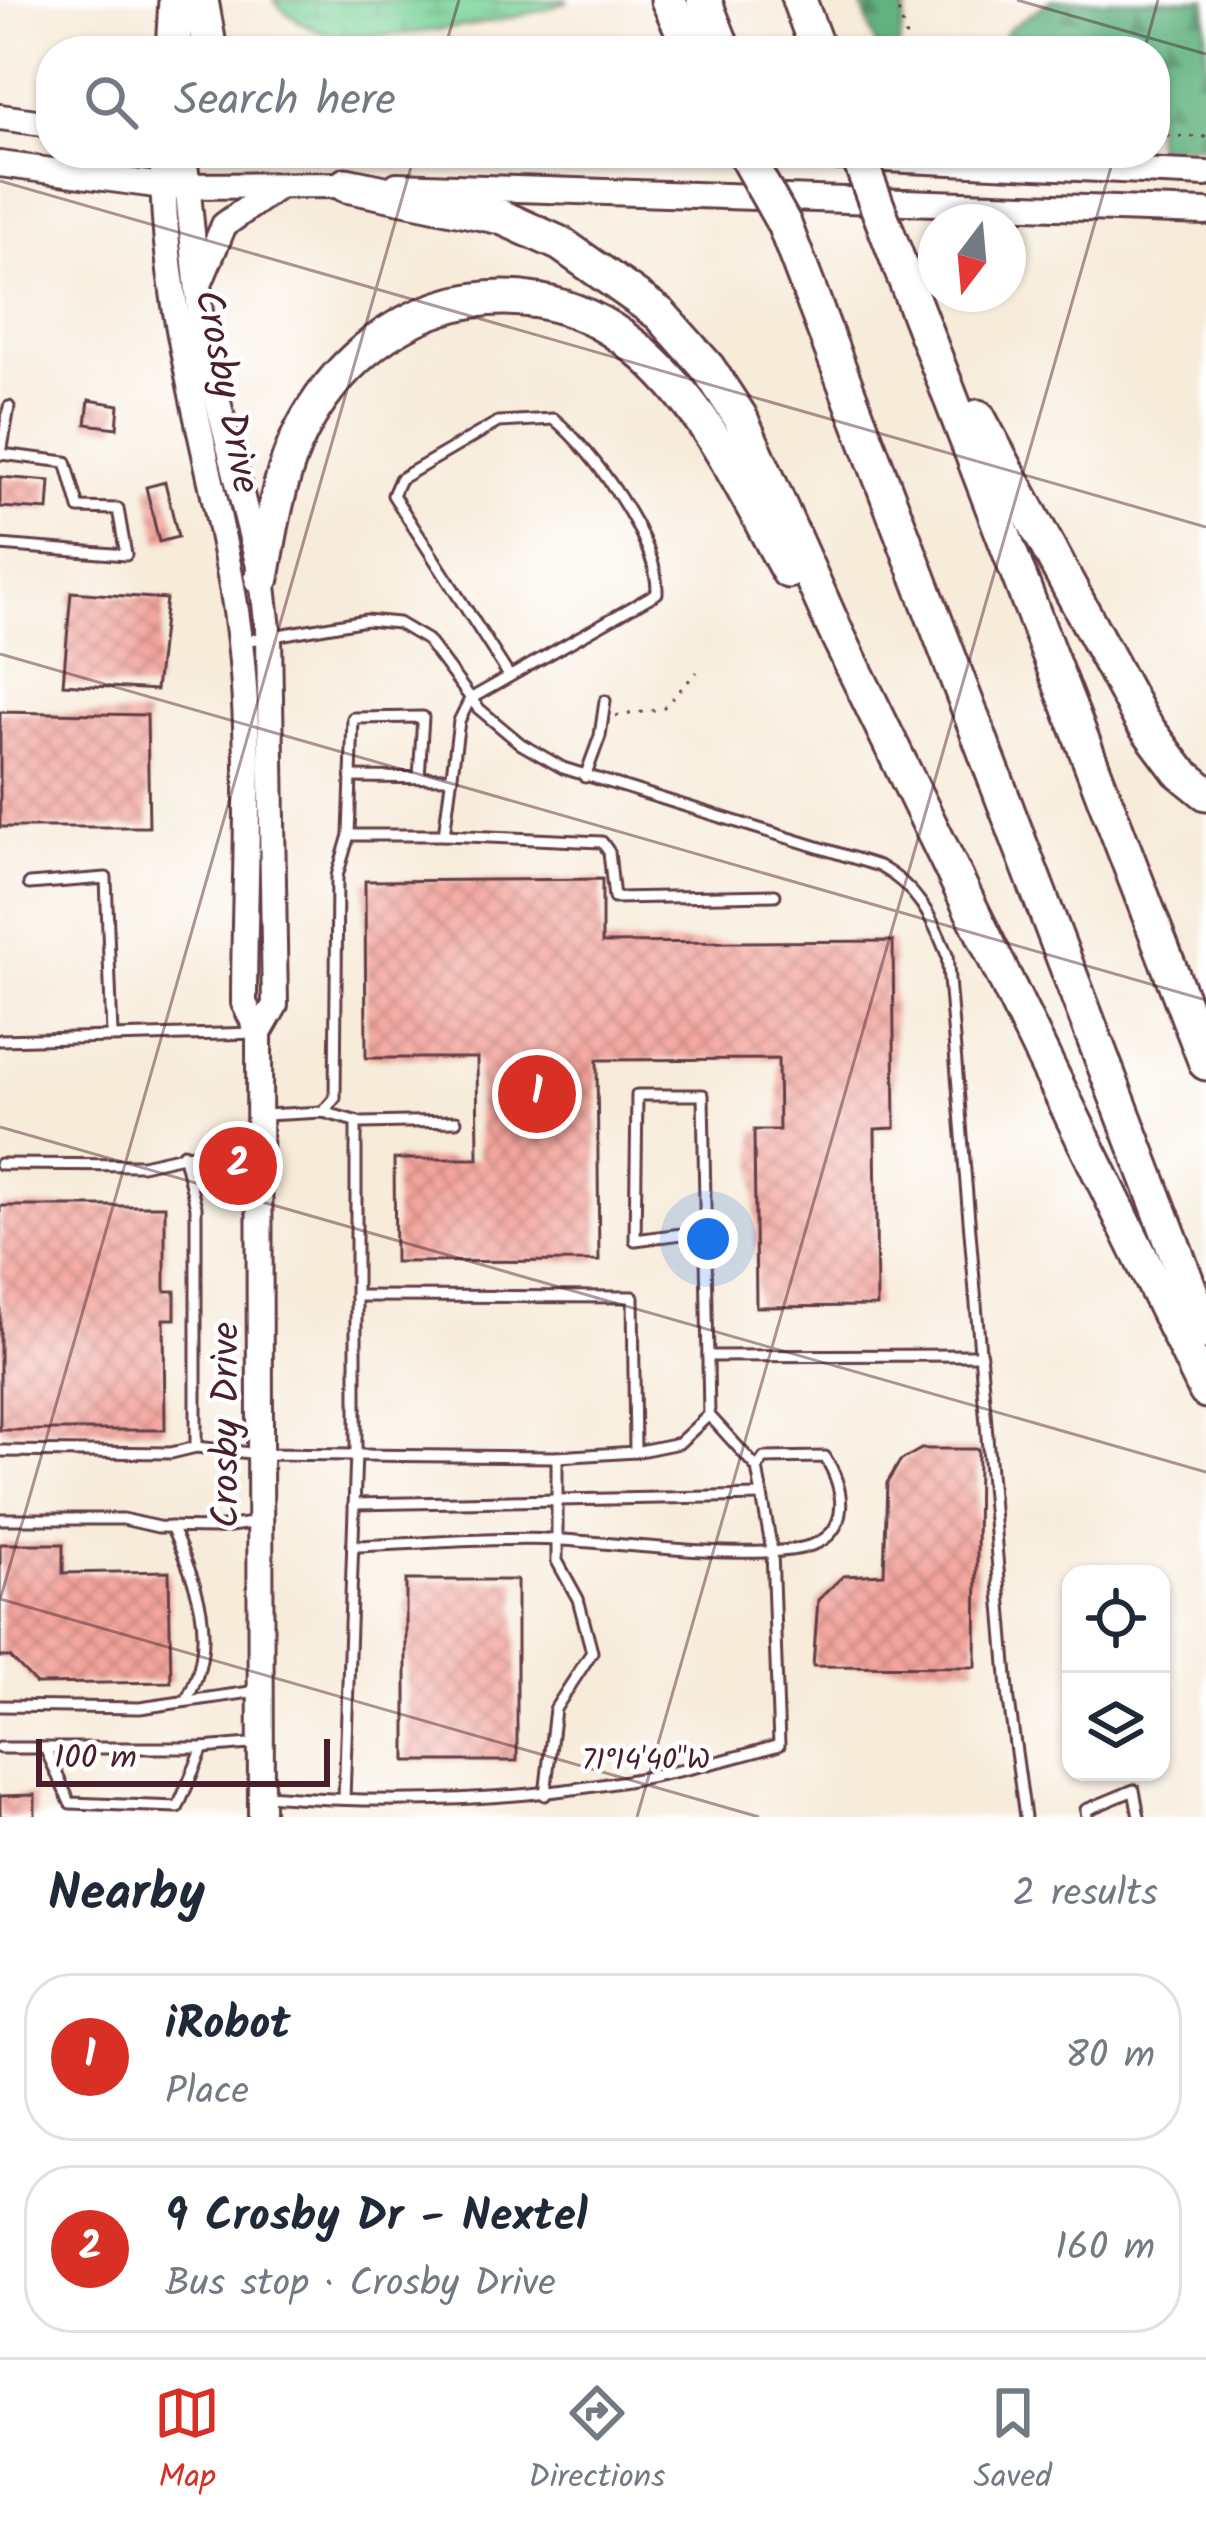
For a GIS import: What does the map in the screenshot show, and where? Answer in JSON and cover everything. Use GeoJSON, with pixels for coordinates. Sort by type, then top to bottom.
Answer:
{"type":"FeatureCollection","features":[{"type":"Feature","properties":{"kind":"highway"},"geometry":{"type":"LineString","coordinates":[[668,0],[685,36]]}},
{"type":"Feature","properties":{"kind":"highway"},"geometry":{"type":"LineString","coordinates":[[704,0],[718,36]]}},
{"type":"Feature","properties":{"kind":"highway"},"geometry":{"type":"LineString","coordinates":[[799,0],[812,36]]}},
{"type":"Feature","properties":{"kind":"highway"},"geometry":{"type":"LineString","coordinates":[[163,36],[184,2]]}},
{"type":"Feature","properties":{"kind":"highway"},"geometry":{"type":"LineString","coordinates":[[176,36],[184,2]]}},
{"type":"Feature","properties":{"kind":"highway"},"geometry":{"type":"LineString","coordinates":[[184,2],[202,36]]}},
{"type":"Feature","properties":{"kind":"highway"},"geometry":{"type":"LineString","coordinates":[[752,168],[784,224]]}},
{"type":"Feature","properties":{"kind":"highway"},"geometry":{"type":"LineString","coordinates":[[763,168],[1206,1332]]}},
{"type":"Feature","properties":{"kind":"highway"},"geometry":{"type":"LineString","coordinates":[[863,168],[1206,1063]]}},
{"type":"Feature","properties":{"kind":"highway"},"geometry":{"type":"LineString","coordinates":[[346,185],[501,217],[561,244],[660,314],[708,368],[740,417],[835,630],[1206,1390]]}},
{"type":"Feature","properties":{"kind":"highway"},"geometry":{"type":"LineString","coordinates":[[907,283],[1141,721],[1179,770],[1206,793]]}},
{"type":"Feature","properties":{"kind":"highway"},"geometry":{"type":"LineString","coordinates":[[262,578],[279,491],[296,442],[349,362],[388,330],[424,311],[495,296],[533,298],[599,323],[670,380],[722,452],[800,592],[835,630]]}},
{"type":"Feature","properties":{"kind":"main road"},"geometry":{"type":"LineString","coordinates":[[0,117],[36,122]]}},
{"type":"Feature","properties":{"kind":"main road"},"geometry":{"type":"LineString","coordinates":[[0,164],[175,186],[346,185],[1206,212]]}},
{"type":"Feature","properties":{"kind":"main road","name":"Crosby Drive"},"geometry":{"type":"LineString","coordinates":[[168,168],[198,290],[203,342],[262,578],[268,637],[275,1005],[259,1033]]}},
{"type":"Feature","properties":{"kind":"main road","name":"Crosby Drive"},"geometry":{"type":"LineString","coordinates":[[180,168],[175,186],[173,317],[225,551],[239,641],[244,1003],[259,1033],[261,1806]]}},
{"type":"Feature","properties":{"kind":"main road"},"geometry":{"type":"LineString","coordinates":[[1078,168],[1206,174]]}},
{"type":"Feature","properties":{"kind":"main road"},"geometry":{"type":"LineString","coordinates":[[198,290],[208,251],[224,225],[276,188]]}},
{"type":"Feature","properties":{"kind":"lane"},"geometry":{"type":"LineString","coordinates":[[0,545],[126,556],[118,509],[79,508],[66,462],[1,454],[9,407]]}},
{"type":"Feature","properties":{"kind":"lane"},"geometry":{"type":"LineString","coordinates":[[444,835],[459,721],[470,699],[657,593],[653,555],[580,440],[554,418],[498,422],[400,478],[394,495],[508,674]]}},
{"type":"Feature","properties":{"kind":"lane"},"geometry":{"type":"LineString","coordinates":[[239,641],[366,620],[398,623],[427,640],[470,699],[521,744],[585,777],[879,866],[916,894],[947,956],[1009,1701],[1025,1817]]}},
{"type":"Feature","properties":{"kind":"lane"},"geometry":{"type":"LineString","coordinates":[[585,777],[604,701]]}},
{"type":"Feature","properties":{"kind":"lane"},"geometry":{"type":"LineString","coordinates":[[323,1112],[335,1097],[337,876],[349,836],[353,718],[423,717],[419,777]]}},
{"type":"Feature","properties":{"kind":"lane"},"geometry":{"type":"LineString","coordinates":[[351,777],[452,778]]}},
{"type":"Feature","properties":{"kind":"lane"},"geometry":{"type":"LineString","coordinates":[[349,836],[602,842],[609,852],[614,898],[775,895]]}},
{"type":"Feature","properties":{"kind":"lane"},"geometry":{"type":"LineString","coordinates":[[29,884],[106,878],[112,1035]]}},
{"type":"Feature","properties":{"kind":"lane"},"geometry":{"type":"LineString","coordinates":[[0,1040],[259,1033]]}},
{"type":"Feature","properties":{"kind":"lane"},"geometry":{"type":"LineString","coordinates":[[261,1806],[344,1799],[464,1802],[545,1795],[660,1777],[779,1745],[772,1551],[757,1468],[710,1415],[703,1095],[637,1095],[635,1240],[705,1232]]}},
{"type":"Feature","properties":{"kind":"lane"},"geometry":{"type":"LineString","coordinates":[[0,1164],[142,1165],[323,1112],[356,1122],[455,1121]]}},
{"type":"Feature","properties":{"kind":"lane"},"geometry":{"type":"LineString","coordinates":[[344,1799],[356,1452],[356,1122]]}},
{"type":"Feature","properties":{"kind":"lane"},"geometry":{"type":"LineString","coordinates":[[183,1153],[196,1207],[196,1447]]}},
{"type":"Feature","properties":{"kind":"lane"},"geometry":{"type":"LineString","coordinates":[[356,1296],[634,1297],[635,1452]]}},
{"type":"Feature","properties":{"kind":"lane"},"geometry":{"type":"LineString","coordinates":[[708,1356],[981,1355]]}},
{"type":"Feature","properties":{"kind":"lane"},"geometry":{"type":"LineString","coordinates":[[0,1451],[171,1454],[196,1447],[260,1454],[557,1457],[635,1452],[679,1443],[710,1415]]}},
{"type":"Feature","properties":{"kind":"lane"},"geometry":{"type":"LineString","coordinates":[[545,1795],[555,1709],[592,1652],[578,1599],[557,1562],[557,1457]]}},
{"type":"Feature","properties":{"kind":"lane"},"geometry":{"type":"LineString","coordinates":[[352,1546],[555,1540],[772,1551],[811,1546],[832,1533],[841,1514],[843,1484],[825,1457],[764,1458],[757,1468]]}},
{"type":"Feature","properties":{"kind":"lane"},"geometry":{"type":"LineString","coordinates":[[354,1504],[762,1496]]}},
{"type":"Feature","properties":{"kind":"lane"},"geometry":{"type":"LineString","coordinates":[[0,1519],[123,1519],[171,1527],[260,1522]]}},
{"type":"Feature","properties":{"kind":"lane"},"geometry":{"type":"LineString","coordinates":[[171,1527],[202,1603],[202,1667],[187,1699]]}},
{"type":"Feature","properties":{"kind":"lane"},"geometry":{"type":"LineString","coordinates":[[0,1706],[140,1708],[260,1690]]}},
{"type":"Feature","properties":{"kind":"lane"},"geometry":{"type":"LineString","coordinates":[[0,1748],[203,1748],[261,1743]]}},
{"type":"Feature","properties":{"kind":"lane"},"geometry":{"type":"LineString","coordinates":[[45,1748],[70,1803],[178,1807],[203,1748]]}},
{"type":"Feature","properties":{"kind":"lane"},"geometry":{"type":"LineString","coordinates":[[1087,1817],[1086,1810],[1134,1790],[1139,1817]]}},
{"type":"Feature","properties":{"kind":"path"},"geometry":{"type":"LineString","coordinates":[[895,0],[906,36]]}},
{"type":"Feature","properties":{"kind":"path"},"geometry":{"type":"LineString","coordinates":[[1170,136],[1206,137]]}},
{"type":"Feature","properties":{"kind":"path"},"geometry":{"type":"LineString","coordinates":[[602,718],[662,709],[697,672]]}},
{"type":"Feature","properties":{"kind":"green space"},"geometry":{"type":"Polygon","coordinates":[[[274,0],[569,0],[488,22],[350,36],[315,29],[274,0]]]}},
{"type":"Feature","properties":{"kind":"green space"},"geometry":{"type":"Polygon","coordinates":[[[860,0],[908,0],[901,36],[873,36],[860,0]]]}},
{"type":"Feature","properties":{"kind":"green space"},"geometry":{"type":"Polygon","coordinates":[[[1051,0],[1206,0],[1206,146],[1170,146],[1170,36],[1005,36],[1051,0]]]}},
{"type":"Feature","properties":{"kind":"building"},"geometry":{"type":"Polygon","coordinates":[[[89,400],[119,405],[117,428],[86,424],[89,400]]]}},
{"type":"Feature","properties":{"kind":"building"},"geometry":{"type":"Polygon","coordinates":[[[0,477],[50,481],[48,510],[0,507],[0,477]]]}},
{"type":"Feature","properties":{"kind":"building"},"geometry":{"type":"Polygon","coordinates":[[[165,482],[178,537],[159,542],[146,487],[165,482]]]}},
{"type":"Feature","properties":{"kind":"building"},"geometry":{"type":"Polygon","coordinates":[[[71,592],[166,599],[156,690],[63,684],[71,592]]]}},
{"type":"Feature","properties":{"kind":"building"},"geometry":{"type":"Polygon","coordinates":[[[0,712],[147,715],[149,827],[0,827],[0,712]]]}},
{"type":"Feature","properties":{"kind":"building"},"geometry":{"type":"Polygon","coordinates":[[[602,879],[602,943],[893,941],[895,1128],[875,1129],[877,1306],[756,1307],[754,1130],[779,1130],[778,1059],[597,1060],[599,1261],[395,1262],[394,1159],[478,1159],[477,1058],[366,1058],[365,881],[602,879]]]}},
{"type":"Feature","properties":{"kind":"building"},"geometry":{"type":"Polygon","coordinates":[[[0,1206],[165,1206],[165,1291],[175,1291],[175,1319],[164,1319],[165,1430],[0,1430],[0,1206]]]}},
{"type":"Feature","properties":{"kind":"building"},"geometry":{"type":"Polygon","coordinates":[[[921,1449],[978,1449],[976,1667],[813,1666],[818,1600],[843,1576],[884,1574],[887,1483],[900,1461],[921,1449]]]}},
{"type":"Feature","properties":{"kind":"building"},"geometry":{"type":"Polygon","coordinates":[[[0,1544],[63,1544],[63,1573],[169,1571],[171,1682],[36,1684],[10,1657],[0,1657],[0,1544]]]}},
{"type":"Feature","properties":{"kind":"building"},"geometry":{"type":"Polygon","coordinates":[[[406,1580],[517,1580],[517,1761],[406,1761],[406,1580]]]}},
{"type":"Feature","properties":{"kind":"building"},"geometry":{"type":"Polygon","coordinates":[[[35,1795],[35,1817],[0,1817],[0,1796],[35,1795]]]}},
{"type":"Feature","properties":{"kind":"place","name":"iRobot"},"geometry":{"type":"Point","coordinates":[537,1094]}},
{"type":"Feature","properties":{"kind":"place","name":"9 Crosby Dr - Nextel"},"geometry":{"type":"Point","coordinates":[238,1166]}}]}
